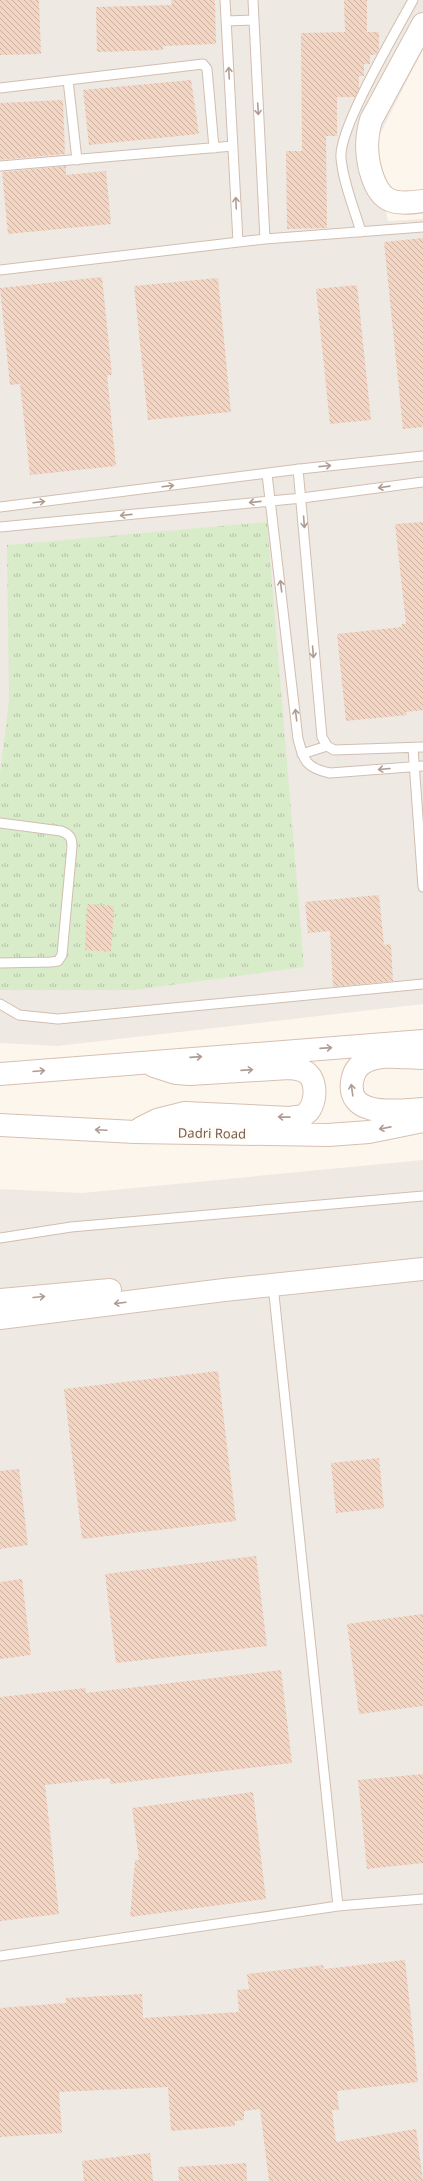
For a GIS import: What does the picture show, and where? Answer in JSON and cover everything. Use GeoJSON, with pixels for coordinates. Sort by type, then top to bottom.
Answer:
{"type":"FeatureCollection","features":[{"type":"Feature","properties":{"kind":"main road"},"geometry":{"type":"LineString","coordinates":[[423,24],[371,120],[367,135],[366,152],[379,194],[392,201],[407,204],[423,202]]}},
{"type":"Feature","properties":{"kind":"main road"},"geometry":{"type":"LineString","coordinates":[[0,1074],[140,1061],[423,1041]]}},
{"type":"Feature","properties":{"kind":"main road"},"geometry":{"type":"LineString","coordinates":[[423,1058],[378,1058],[365,1062],[357,1068],[352,1078],[351,1089],[358,1103],[365,1106],[390,1111],[423,1109]]}},
{"type":"Feature","properties":{"kind":"main road"},"geometry":{"type":"LineString","coordinates":[[134,1132],[157,1120],[185,1114],[290,1118],[302,1116],[308,1112],[314,1096],[315,1084],[309,1074],[302,1069],[289,1068],[190,1074],[176,1073],[140,1061]]}},
{"type":"Feature","properties":{"kind":"main road","name":"Dadri Road"},"geometry":{"type":"LineString","coordinates":[[0,1125],[134,1132],[328,1135],[369,1132],[423,1121]]}},
{"type":"Feature","properties":{"kind":"main road"},"geometry":{"type":"LineString","coordinates":[[0,1318],[423,1258]]}},
{"type":"Feature","properties":{"kind":"main road"},"geometry":{"type":"LineString","coordinates":[[0,1300],[423,1269]]}},
{"type":"Feature","properties":{"kind":"lane"},"geometry":{"type":"LineString","coordinates":[[225,0],[238,242]]}},
{"type":"Feature","properties":{"kind":"lane"},"geometry":{"type":"LineString","coordinates":[[253,0],[264,239]]}},
{"type":"Feature","properties":{"kind":"lane"},"geometry":{"type":"LineString","coordinates":[[361,232],[343,171],[341,157],[342,143],[353,115],[413,0]]}},
{"type":"Feature","properties":{"kind":"lane"},"geometry":{"type":"LineString","coordinates":[[226,21],[254,20]]}},
{"type":"Feature","properties":{"kind":"lane"},"geometry":{"type":"LineString","coordinates":[[0,88],[203,64],[207,69],[214,148]]}},
{"type":"Feature","properties":{"kind":"lane"},"geometry":{"type":"LineString","coordinates":[[68,80],[77,160]]}},
{"type":"Feature","properties":{"kind":"lane"},"geometry":{"type":"LineString","coordinates":[[0,166],[233,146]]}},
{"type":"Feature","properties":{"kind":"lane"},"geometry":{"type":"LineString","coordinates":[[0,270],[264,239],[423,227]]}},
{"type":"Feature","properties":{"kind":"lane"},"geometry":{"type":"LineString","coordinates":[[0,507],[298,469],[423,456]]}},
{"type":"Feature","properties":{"kind":"lane"},"geometry":{"type":"LineString","coordinates":[[298,469],[302,498],[319,723],[322,737],[327,746],[334,750],[347,751],[423,747]]}},
{"type":"Feature","properties":{"kind":"lane"},"geometry":{"type":"LineString","coordinates":[[267,474],[298,739],[306,763],[316,770],[330,773],[419,766]]}},
{"type":"Feature","properties":{"kind":"lane"},"geometry":{"type":"LineString","coordinates":[[0,527],[302,498],[423,482]]}},
{"type":"Feature","properties":{"kind":"lane"},"geometry":{"type":"LineString","coordinates":[[302,754],[327,746]]}},
{"type":"Feature","properties":{"kind":"lane"},"geometry":{"type":"LineString","coordinates":[[413,748],[419,766],[423,887]]}},
{"type":"Feature","properties":{"kind":"lane"},"geometry":{"type":"LineString","coordinates":[[0,823],[61,831],[68,834],[72,839],[62,955],[58,961],[51,962],[0,963]]}},
{"type":"Feature","properties":{"kind":"lane"},"geometry":{"type":"LineString","coordinates":[[0,1004],[19,1016],[58,1019],[423,984]]}},
{"type":"Feature","properties":{"kind":"lane"},"geometry":{"type":"LineString","coordinates":[[0,1238],[71,1226],[423,1196]]}},
{"type":"Feature","properties":{"kind":"lane"},"geometry":{"type":"LineString","coordinates":[[273,1280],[338,1906]]}},
{"type":"Feature","properties":{"kind":"lane"},"geometry":{"type":"LineString","coordinates":[[0,1956],[338,1906],[423,1899]]}},
{"type":"Feature","properties":{"kind":"shaded area"},"geometry":{"type":"Polygon","coordinates":[[[0,0],[423,0],[423,49],[373,148],[388,221],[423,219],[423,1004],[57,1046],[0,1043],[0,0]]]}},
{"type":"Feature","properties":{"kind":"shaded area"},"geometry":{"type":"Polygon","coordinates":[[[423,1160],[423,2181],[0,2181],[0,1189],[82,1193],[423,1160]]]}},
{"type":"Feature","properties":{"kind":"green space"},"geometry":{"type":"Polygon","coordinates":[[[267,522],[304,967],[135,990],[0,990],[0,774],[9,701],[7,545],[267,522]]]}},
{"type":"Feature","properties":{"kind":"building"},"geometry":{"type":"Polygon","coordinates":[[[0,0],[39,0],[41,54],[0,55],[0,0]]]}},
{"type":"Feature","properties":{"kind":"building"},"geometry":{"type":"Polygon","coordinates":[[[171,0],[215,0],[216,44],[163,46],[163,50],[97,52],[96,7],[172,5],[171,0]]]}},
{"type":"Feature","properties":{"kind":"building"},"geometry":{"type":"Polygon","coordinates":[[[344,0],[367,0],[367,32],[379,32],[379,49],[376,55],[370,55],[370,64],[364,64],[364,76],[359,76],[359,89],[355,97],[337,97],[337,136],[326,136],[327,228],[287,229],[286,151],[302,151],[301,33],[345,32],[344,0]]]}},
{"type":"Feature","properties":{"kind":"building"},"geometry":{"type":"Polygon","coordinates":[[[191,80],[199,134],[89,145],[83,90],[191,80]]]}},
{"type":"Feature","properties":{"kind":"building"},"geometry":{"type":"Polygon","coordinates":[[[63,100],[65,154],[0,160],[0,103],[63,100]]]}},
{"type":"Feature","properties":{"kind":"building"},"geometry":{"type":"Polygon","coordinates":[[[66,166],[66,175],[106,171],[111,224],[8,234],[2,172],[66,166]]]}},
{"type":"Feature","properties":{"kind":"building"},"geometry":{"type":"Polygon","coordinates":[[[423,238],[423,427],[403,429],[384,242],[423,238]]]}},
{"type":"Feature","properties":{"kind":"building"},"geometry":{"type":"Polygon","coordinates":[[[102,277],[112,375],[107,375],[116,466],[30,475],[20,384],[10,385],[0,288],[102,277]]]}},
{"type":"Feature","properties":{"kind":"building"},"geometry":{"type":"Polygon","coordinates":[[[218,278],[231,412],[148,420],[134,286],[218,278]]]}},
{"type":"Feature","properties":{"kind":"building"},"geometry":{"type":"Polygon","coordinates":[[[357,285],[371,420],[330,424],[316,289],[357,285]]]}},
{"type":"Feature","properties":{"kind":"building"},"geometry":{"type":"Polygon","coordinates":[[[423,522],[423,710],[406,712],[407,715],[346,721],[337,634],[402,627],[402,624],[406,624],[395,524],[423,522]]]}},
{"type":"Feature","properties":{"kind":"building"},"geometry":{"type":"Polygon","coordinates":[[[379,895],[384,945],[391,944],[393,981],[333,987],[330,931],[308,933],[305,902],[379,895]]]}},
{"type":"Feature","properties":{"kind":"building"},"geometry":{"type":"Polygon","coordinates":[[[87,904],[114,906],[111,952],[85,950],[87,904]]]}},
{"type":"Feature","properties":{"kind":"building"},"geometry":{"type":"Polygon","coordinates":[[[218,1371],[236,1521],[82,1539],[64,1389],[218,1371]]]}},
{"type":"Feature","properties":{"kind":"building"},"geometry":{"type":"Polygon","coordinates":[[[379,1458],[384,1508],[336,1513],[331,1463],[379,1458]]]}},
{"type":"Feature","properties":{"kind":"building"},"geometry":{"type":"Polygon","coordinates":[[[19,1469],[28,1545],[0,1549],[0,1471],[19,1469]]]}},
{"type":"Feature","properties":{"kind":"building"},"geometry":{"type":"Polygon","coordinates":[[[256,1556],[267,1646],[116,1663],[105,1574],[256,1556]]]}},
{"type":"Feature","properties":{"kind":"building"},"geometry":{"type":"Polygon","coordinates":[[[22,1579],[31,1655],[0,1659],[0,1582],[22,1579]]]}},
{"type":"Feature","properties":{"kind":"building"},"geometry":{"type":"Polygon","coordinates":[[[423,1614],[423,1706],[359,1714],[347,1624],[423,1614]]]}},
{"type":"Feature","properties":{"kind":"building"},"geometry":{"type":"Polygon","coordinates":[[[281,1670],[292,1763],[110,1784],[110,1778],[45,1785],[59,1914],[0,1921],[0,1697],[86,1688],[86,1693],[281,1670]]]}},
{"type":"Feature","properties":{"kind":"building"},"geometry":{"type":"Polygon","coordinates":[[[423,1774],[423,1863],[367,1869],[358,1780],[423,1774]]]}},
{"type":"Feature","properties":{"kind":"building"},"geometry":{"type":"Polygon","coordinates":[[[253,1792],[266,1899],[130,1917],[135,1860],[139,1860],[132,1808],[253,1792]]]}},
{"type":"Feature","properties":{"kind":"building"},"geometry":{"type":"Polygon","coordinates":[[[405,1960],[418,2082],[337,2091],[339,2110],[332,2110],[336,2142],[416,2129],[423,2181],[269,2181],[260,2109],[244,2111],[244,2120],[235,2121],[235,2126],[171,2131],[168,2087],[59,2092],[62,2133],[0,2137],[0,2008],[66,2003],[66,1998],[142,1994],[143,2018],[239,2012],[237,1990],[249,1989],[247,1974],[323,1965],[324,1969],[405,1960]]]}},
{"type":"Feature","properties":{"kind":"building"},"geometry":{"type":"Polygon","coordinates":[[[150,2153],[153,2181],[84,2181],[82,2161],[150,2153]]]}},
{"type":"Feature","properties":{"kind":"building"},"geometry":{"type":"Polygon","coordinates":[[[246,2163],[247,2181],[179,2181],[178,2167],[246,2163]]]}}]}
